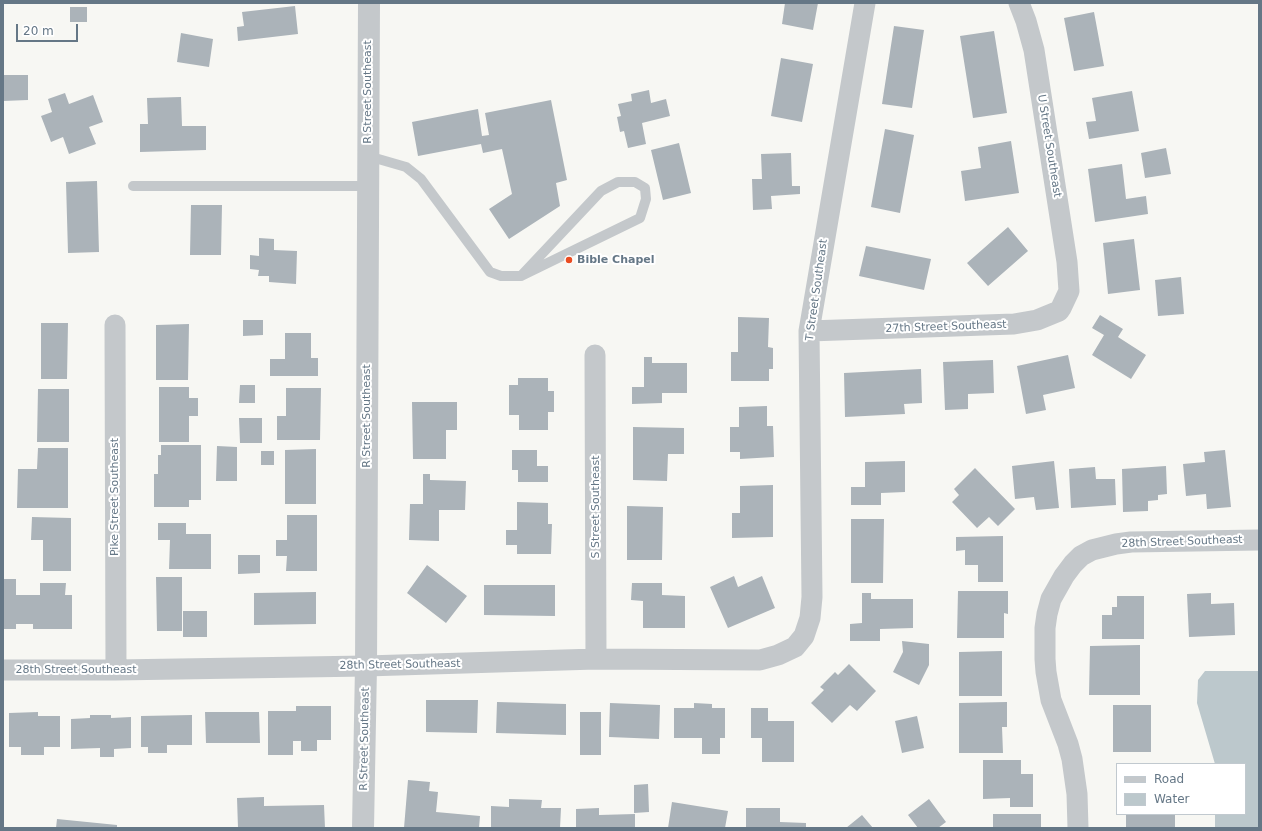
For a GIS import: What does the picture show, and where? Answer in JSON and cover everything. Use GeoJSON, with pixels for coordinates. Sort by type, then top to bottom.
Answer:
{"type":"FeatureCollection","features":[{"type":"Feature","properties":{"kind":"street","name":"R Street Southeast"},"geometry":{"type":"LineString","coordinates":[[363,828],[366,666],[369,3]]}},
{"type":"Feature","properties":{"kind":"street","name":"T Street Southeast"},"geometry":{"type":"LineString","coordinates":[[795,647],[804,636],[810,618],[812,597],[808,331],[865,3]]}},
{"type":"Feature","properties":{"kind":"street","name":"U Street Southeast"},"geometry":{"type":"LineString","coordinates":[[1019,3],[1034,50],[1067,262],[1069,291]]}},
{"type":"Feature","properties":{"kind":"street","name":"27th Street Southeast"},"geometry":{"type":"LineString","coordinates":[[808,331],[1014,324],[1037,320],[1059,311],[1069,291]]}},
{"type":"Feature","properties":{"kind":"street","name":"Pike Street Southeast"},"geometry":{"type":"LineString","coordinates":[[115,325],[116,670]]}},
{"type":"Feature","properties":{"kind":"street","name":"S Street Southeast"},"geometry":{"type":"LineString","coordinates":[[595,355],[596,659]]}},
{"type":"Feature","properties":{"kind":"street","name":"28th Street Southeast"},"geometry":{"type":"LineString","coordinates":[[1078,828],[1077,794],[1072,759],[1068,744],[1051,700],[1045,659],[1045,628],[1047,614],[1051,599],[1057,587],[1067,572],[1082,556],[1092,550],[1116,544],[1131,542],[1259,540]]}},
{"type":"Feature","properties":{"kind":"street","name":"28th Street Southeast"},"geometry":{"type":"LineString","coordinates":[[3,670],[116,670],[366,666],[596,659],[760,660],[778,655],[795,647]]}},
{"type":"Feature","properties":{"kind":"lane"},"geometry":{"type":"LineString","coordinates":[[368,156],[406,167],[421,179],[490,272],[501,276],[521,276],[640,218],[646,199],[644,188],[634,182],[618,182],[601,191],[521,276]]}},
{"type":"Feature","properties":{"kind":"lane"},"geometry":{"type":"LineString","coordinates":[[133,186],[368,186]]}},
{"type":"Feature","properties":{"kind":"water"},"geometry":{"type":"Polygon","coordinates":[[[1205,671],[1259,671],[1259,828],[1215,828],[1215,815],[1246,815],[1246,763],[1215,763],[1197,703],[1198,680],[1205,671]]]}},
{"type":"Feature","properties":{"kind":"building"},"geometry":{"type":"Polygon","coordinates":[[[785,3],[818,3],[813,30],[782,24],[785,3]]]}},
{"type":"Feature","properties":{"kind":"building"},"geometry":{"type":"Polygon","coordinates":[[[295,6],[298,34],[238,41],[237,27],[244,26],[242,12],[295,6]]]}},
{"type":"Feature","properties":{"kind":"building"},"geometry":{"type":"Polygon","coordinates":[[[70,7],[87,7],[87,22],[70,22],[70,7]]]}},
{"type":"Feature","properties":{"kind":"building"},"geometry":{"type":"Polygon","coordinates":[[[1094,12],[1104,66],[1074,71],[1064,18],[1094,12]]]}},
{"type":"Feature","properties":{"kind":"building"},"geometry":{"type":"Polygon","coordinates":[[[894,26],[924,30],[912,108],[882,104],[894,26]]]}},
{"type":"Feature","properties":{"kind":"building"},"geometry":{"type":"Polygon","coordinates":[[[994,31],[1007,113],[973,118],[960,36],[994,31]]]}},
{"type":"Feature","properties":{"kind":"building"},"geometry":{"type":"Polygon","coordinates":[[[181,33],[213,39],[209,67],[177,62],[181,33]]]}},
{"type":"Feature","properties":{"kind":"building"},"geometry":{"type":"Polygon","coordinates":[[[781,58],[813,64],[802,122],[771,116],[781,58]]]}},
{"type":"Feature","properties":{"kind":"building"},"geometry":{"type":"Polygon","coordinates":[[[3,75],[28,75],[28,100],[3,101],[3,75]]]}},
{"type":"Feature","properties":{"kind":"building"},"geometry":{"type":"Polygon","coordinates":[[[649,90],[651,103],[666,99],[670,116],[642,123],[646,144],[628,148],[624,131],[620,132],[617,117],[621,116],[618,104],[632,101],[631,94],[649,90]]]}},
{"type":"Feature","properties":{"kind":"building"},"geometry":{"type":"Polygon","coordinates":[[[1132,91],[1139,131],[1089,139],[1086,122],[1096,121],[1092,98],[1132,91]]]}},
{"type":"Feature","properties":{"kind":"building"},"geometry":{"type":"Polygon","coordinates":[[[65,93],[69,104],[93,95],[103,122],[89,127],[96,144],[69,154],[63,137],[51,142],[41,116],[52,112],[48,99],[65,93]]]}},
{"type":"Feature","properties":{"kind":"building"},"geometry":{"type":"Polygon","coordinates":[[[181,97],[182,126],[206,126],[206,150],[140,152],[140,124],[148,124],[147,98],[181,97]]]}},
{"type":"Feature","properties":{"kind":"building"},"geometry":{"type":"Polygon","coordinates":[[[551,100],[567,180],[556,183],[560,206],[509,239],[489,209],[512,194],[502,149],[483,153],[481,144],[418,156],[412,122],[478,109],[482,136],[489,135],[485,113],[551,100]]]}},
{"type":"Feature","properties":{"kind":"building"},"geometry":{"type":"Polygon","coordinates":[[[885,129],[914,135],[900,213],[871,207],[885,129]]]}},
{"type":"Feature","properties":{"kind":"building"},"geometry":{"type":"Polygon","coordinates":[[[1011,141],[1019,193],[965,201],[961,171],[981,168],[978,147],[1011,141]]]}},
{"type":"Feature","properties":{"kind":"building"},"geometry":{"type":"Polygon","coordinates":[[[679,143],[691,193],[663,200],[651,150],[679,143]]]}},
{"type":"Feature","properties":{"kind":"building"},"geometry":{"type":"Polygon","coordinates":[[[1166,148],[1171,174],[1145,178],[1141,153],[1166,148]]]}},
{"type":"Feature","properties":{"kind":"building"},"geometry":{"type":"Polygon","coordinates":[[[791,153],[792,186],[800,186],[800,194],[771,196],[772,209],[753,210],[752,179],[762,179],[761,154],[791,153]]]}},
{"type":"Feature","properties":{"kind":"building"},"geometry":{"type":"Polygon","coordinates":[[[1122,164],[1126,199],[1146,196],[1148,214],[1095,222],[1088,169],[1122,164]]]}},
{"type":"Feature","properties":{"kind":"building"},"geometry":{"type":"Polygon","coordinates":[[[97,181],[99,252],[68,253],[66,182],[97,181]]]}},
{"type":"Feature","properties":{"kind":"building"},"geometry":{"type":"Polygon","coordinates":[[[191,205],[222,205],[221,255],[190,255],[191,205]]]}},
{"type":"Feature","properties":{"kind":"building"},"geometry":{"type":"Polygon","coordinates":[[[1008,227],[1028,251],[988,286],[967,263],[1008,227]]]}},
{"type":"Feature","properties":{"kind":"building"},"geometry":{"type":"Polygon","coordinates":[[[259,238],[274,239],[274,250],[297,251],[296,284],[269,282],[269,276],[258,276],[259,270],[250,269],[250,255],[259,256],[259,238]]]}},
{"type":"Feature","properties":{"kind":"building"},"geometry":{"type":"Polygon","coordinates":[[[1134,239],[1140,290],[1108,294],[1103,243],[1134,239]]]}},
{"type":"Feature","properties":{"kind":"building"},"geometry":{"type":"Polygon","coordinates":[[[866,246],[931,259],[924,290],[859,276],[866,246]]]}},
{"type":"Feature","properties":{"kind":"building"},"geometry":{"type":"Polygon","coordinates":[[[1181,277],[1184,314],[1158,316],[1155,280],[1181,277]]]}},
{"type":"Feature","properties":{"kind":"building"},"geometry":{"type":"Polygon","coordinates":[[[1100,315],[1123,329],[1118,337],[1146,355],[1131,379],[1092,355],[1104,335],[1092,328],[1100,315]]]}},
{"type":"Feature","properties":{"kind":"building"},"geometry":{"type":"Polygon","coordinates":[[[738,317],[769,318],[768,347],[773,348],[773,369],[769,369],[769,381],[731,381],[731,352],[738,352],[738,317]]]}},
{"type":"Feature","properties":{"kind":"building"},"geometry":{"type":"Polygon","coordinates":[[[243,320],[263,320],[263,335],[243,336],[243,320]]]}},
{"type":"Feature","properties":{"kind":"building"},"geometry":{"type":"Polygon","coordinates":[[[41,323],[68,323],[67,379],[41,379],[41,323]]]}},
{"type":"Feature","properties":{"kind":"building"},"geometry":{"type":"Polygon","coordinates":[[[189,324],[188,380],[156,380],[156,325],[189,324]]]}},
{"type":"Feature","properties":{"kind":"building"},"geometry":{"type":"Polygon","coordinates":[[[285,333],[311,333],[311,358],[318,358],[318,376],[270,376],[270,359],[285,359],[285,333]]]}},
{"type":"Feature","properties":{"kind":"building"},"geometry":{"type":"Polygon","coordinates":[[[1068,355],[1075,388],[1043,395],[1046,410],[1026,414],[1017,366],[1068,355]]]}},
{"type":"Feature","properties":{"kind":"building"},"geometry":{"type":"Polygon","coordinates":[[[644,357],[652,357],[652,363],[687,363],[687,393],[662,393],[662,403],[632,404],[632,387],[644,387],[644,357]]]}},
{"type":"Feature","properties":{"kind":"building"},"geometry":{"type":"Polygon","coordinates":[[[993,360],[994,393],[968,394],[968,409],[945,410],[943,362],[993,360]]]}},
{"type":"Feature","properties":{"kind":"building"},"geometry":{"type":"Polygon","coordinates":[[[921,369],[922,403],[904,404],[905,414],[845,417],[844,373],[921,369]]]}},
{"type":"Feature","properties":{"kind":"building"},"geometry":{"type":"Polygon","coordinates":[[[518,378],[548,378],[548,391],[554,391],[554,412],[548,412],[548,430],[519,430],[519,415],[509,415],[509,385],[518,385],[518,378]]]}},
{"type":"Feature","properties":{"kind":"building"},"geometry":{"type":"Polygon","coordinates":[[[240,385],[255,385],[255,403],[239,403],[240,385]]]}},
{"type":"Feature","properties":{"kind":"building"},"geometry":{"type":"Polygon","coordinates":[[[159,387],[189,387],[189,398],[198,398],[198,416],[189,416],[189,442],[159,442],[159,387]]]}},
{"type":"Feature","properties":{"kind":"building"},"geometry":{"type":"Polygon","coordinates":[[[286,388],[321,388],[320,440],[277,440],[277,416],[286,416],[286,388]]]}},
{"type":"Feature","properties":{"kind":"building"},"geometry":{"type":"Polygon","coordinates":[[[38,389],[69,389],[69,442],[37,442],[38,389]]]}},
{"type":"Feature","properties":{"kind":"building"},"geometry":{"type":"Polygon","coordinates":[[[412,402],[457,402],[457,430],[446,430],[446,459],[413,459],[412,402]]]}},
{"type":"Feature","properties":{"kind":"building"},"geometry":{"type":"Polygon","coordinates":[[[767,406],[767,426],[773,426],[774,457],[740,459],[740,452],[730,452],[730,427],[739,427],[739,407],[767,406]]]}},
{"type":"Feature","properties":{"kind":"building"},"geometry":{"type":"Polygon","coordinates":[[[239,418],[262,418],[262,443],[240,443],[239,418]]]}},
{"type":"Feature","properties":{"kind":"building"},"geometry":{"type":"Polygon","coordinates":[[[633,427],[684,428],[684,454],[668,454],[667,481],[633,480],[633,427]]]}},
{"type":"Feature","properties":{"kind":"building"},"geometry":{"type":"Polygon","coordinates":[[[161,445],[201,445],[201,500],[189,500],[189,507],[154,507],[154,474],[158,474],[158,455],[161,455],[161,445]]]}},
{"type":"Feature","properties":{"kind":"building"},"geometry":{"type":"Polygon","coordinates":[[[217,446],[237,447],[237,481],[216,481],[217,446]]]}},
{"type":"Feature","properties":{"kind":"building"},"geometry":{"type":"Polygon","coordinates":[[[38,448],[68,448],[68,508],[17,508],[18,469],[37,469],[38,448]]]}},
{"type":"Feature","properties":{"kind":"building"},"geometry":{"type":"Polygon","coordinates":[[[316,449],[316,504],[285,504],[285,450],[316,449]]]}},
{"type":"Feature","properties":{"kind":"building"},"geometry":{"type":"Polygon","coordinates":[[[512,450],[537,450],[537,466],[548,466],[548,482],[518,482],[518,470],[512,470],[512,450]]]}},
{"type":"Feature","properties":{"kind":"building"},"geometry":{"type":"Polygon","coordinates":[[[1225,450],[1231,507],[1207,509],[1206,494],[1186,496],[1183,464],[1205,462],[1204,452],[1225,450]]]}},
{"type":"Feature","properties":{"kind":"building"},"geometry":{"type":"Polygon","coordinates":[[[261,451],[274,451],[274,465],[261,465],[261,451]]]}},
{"type":"Feature","properties":{"kind":"building"},"geometry":{"type":"Polygon","coordinates":[[[905,461],[905,492],[881,493],[881,505],[851,505],[851,487],[865,487],[865,462],[905,461]]]}},
{"type":"Feature","properties":{"kind":"building"},"geometry":{"type":"Polygon","coordinates":[[[1054,461],[1059,508],[1036,510],[1034,497],[1015,499],[1012,466],[1054,461]]]}},
{"type":"Feature","properties":{"kind":"building"},"geometry":{"type":"Polygon","coordinates":[[[1166,466],[1167,494],[1158,495],[1158,500],[1148,501],[1148,511],[1123,512],[1122,469],[1166,466]]]}},
{"type":"Feature","properties":{"kind":"building"},"geometry":{"type":"Polygon","coordinates":[[[1095,467],[1096,479],[1115,479],[1116,505],[1071,508],[1069,469],[1095,467]]]}},
{"type":"Feature","properties":{"kind":"building"},"geometry":{"type":"Polygon","coordinates":[[[975,468],[1015,509],[998,526],[989,517],[977,528],[952,502],[959,495],[954,489],[975,468]]]}},
{"type":"Feature","properties":{"kind":"building"},"geometry":{"type":"Polygon","coordinates":[[[423,474],[430,474],[430,480],[466,481],[465,510],[439,510],[439,541],[409,540],[410,504],[423,504],[423,474]]]}},
{"type":"Feature","properties":{"kind":"building"},"geometry":{"type":"Polygon","coordinates":[[[773,485],[773,537],[732,538],[732,513],[740,513],[740,486],[773,485]]]}},
{"type":"Feature","properties":{"kind":"building"},"geometry":{"type":"Polygon","coordinates":[[[517,502],[548,503],[548,524],[552,524],[551,554],[517,554],[517,545],[506,545],[506,530],[517,530],[517,502]]]}},
{"type":"Feature","properties":{"kind":"building"},"geometry":{"type":"Polygon","coordinates":[[[627,506],[663,507],[662,560],[627,560],[627,506]]]}},
{"type":"Feature","properties":{"kind":"building"},"geometry":{"type":"Polygon","coordinates":[[[287,515],[317,515],[317,571],[286,571],[287,556],[276,556],[276,540],[287,540],[287,515]]]}},
{"type":"Feature","properties":{"kind":"building"},"geometry":{"type":"Polygon","coordinates":[[[32,517],[71,518],[71,571],[43,571],[43,540],[31,540],[32,517]]]}},
{"type":"Feature","properties":{"kind":"building"},"geometry":{"type":"Polygon","coordinates":[[[851,519],[884,519],[883,583],[851,583],[851,519]]]}},
{"type":"Feature","properties":{"kind":"building"},"geometry":{"type":"Polygon","coordinates":[[[158,523],[186,523],[186,534],[211,534],[211,569],[169,569],[170,540],[158,540],[158,523]]]}},
{"type":"Feature","properties":{"kind":"building"},"geometry":{"type":"Polygon","coordinates":[[[1003,536],[1003,582],[978,582],[978,565],[965,565],[965,550],[956,551],[956,537],[1003,536]]]}},
{"type":"Feature","properties":{"kind":"building"},"geometry":{"type":"Polygon","coordinates":[[[238,555],[260,555],[260,573],[238,574],[238,555]]]}},
{"type":"Feature","properties":{"kind":"building"},"geometry":{"type":"Polygon","coordinates":[[[427,565],[467,596],[446,623],[407,593],[427,565]]]}},
{"type":"Feature","properties":{"kind":"building"},"geometry":{"type":"Polygon","coordinates":[[[734,576],[738,587],[762,576],[775,608],[728,628],[710,587],[734,576]]]}},
{"type":"Feature","properties":{"kind":"building"},"geometry":{"type":"Polygon","coordinates":[[[156,577],[182,577],[182,631],[157,631],[156,577]]]}},
{"type":"Feature","properties":{"kind":"building"},"geometry":{"type":"Polygon","coordinates":[[[3,579],[16,579],[16,595],[40,595],[40,583],[66,583],[65,595],[72,595],[72,629],[33,629],[33,624],[16,624],[16,629],[3,629],[3,579]]]}},
{"type":"Feature","properties":{"kind":"building"},"geometry":{"type":"Polygon","coordinates":[[[632,583],[662,583],[662,595],[685,596],[685,628],[643,628],[643,601],[631,600],[632,583]]]}},
{"type":"Feature","properties":{"kind":"building"},"geometry":{"type":"Polygon","coordinates":[[[484,585],[555,585],[555,616],[484,615],[484,585]]]}},
{"type":"Feature","properties":{"kind":"building"},"geometry":{"type":"Polygon","coordinates":[[[958,591],[1008,591],[1008,614],[1004,613],[1004,638],[957,638],[958,591]]]}},
{"type":"Feature","properties":{"kind":"building"},"geometry":{"type":"Polygon","coordinates":[[[316,592],[316,624],[254,625],[254,593],[316,592]]]}},
{"type":"Feature","properties":{"kind":"building"},"geometry":{"type":"Polygon","coordinates":[[[862,593],[871,593],[871,599],[913,599],[913,628],[880,629],[880,641],[850,641],[850,624],[862,623],[862,593]]]}},
{"type":"Feature","properties":{"kind":"building"},"geometry":{"type":"Polygon","coordinates":[[[1211,593],[1211,604],[1234,603],[1235,635],[1189,637],[1187,594],[1211,593]]]}},
{"type":"Feature","properties":{"kind":"building"},"geometry":{"type":"Polygon","coordinates":[[[1117,596],[1144,596],[1144,639],[1102,639],[1102,615],[1112,615],[1112,607],[1117,607],[1117,596]]]}},
{"type":"Feature","properties":{"kind":"building"},"geometry":{"type":"Polygon","coordinates":[[[183,611],[207,611],[207,637],[183,637],[183,611]]]}},
{"type":"Feature","properties":{"kind":"building"},"geometry":{"type":"Polygon","coordinates":[[[902,641],[929,644],[929,665],[919,685],[893,672],[903,652],[902,641]]]}},
{"type":"Feature","properties":{"kind":"building"},"geometry":{"type":"Polygon","coordinates":[[[1140,645],[1140,695],[1089,695],[1090,646],[1140,645]]]}},
{"type":"Feature","properties":{"kind":"building"},"geometry":{"type":"Polygon","coordinates":[[[1002,651],[1002,696],[959,696],[959,652],[1002,651]]]}},
{"type":"Feature","properties":{"kind":"building"},"geometry":{"type":"Polygon","coordinates":[[[849,664],[876,691],[857,711],[850,705],[832,723],[811,703],[824,690],[820,687],[835,672],[838,675],[849,664]]]}},
{"type":"Feature","properties":{"kind":"building"},"geometry":{"type":"Polygon","coordinates":[[[426,700],[478,700],[477,733],[426,732],[426,700]]]}},
{"type":"Feature","properties":{"kind":"building"},"geometry":{"type":"Polygon","coordinates":[[[497,702],[566,704],[566,735],[496,733],[497,702]]]}},
{"type":"Feature","properties":{"kind":"building"},"geometry":{"type":"Polygon","coordinates":[[[1007,702],[1007,727],[1002,727],[1003,753],[959,753],[959,703],[1007,702]]]}},
{"type":"Feature","properties":{"kind":"building"},"geometry":{"type":"Polygon","coordinates":[[[610,703],[660,705],[659,739],[609,737],[610,703]]]}},
{"type":"Feature","properties":{"kind":"building"},"geometry":{"type":"Polygon","coordinates":[[[694,703],[712,704],[712,708],[725,708],[725,738],[720,738],[720,754],[702,754],[702,738],[674,738],[674,708],[694,708],[694,703]]]}},
{"type":"Feature","properties":{"kind":"building"},"geometry":{"type":"Polygon","coordinates":[[[1113,705],[1151,705],[1151,752],[1113,752],[1113,705]]]}},
{"type":"Feature","properties":{"kind":"building"},"geometry":{"type":"Polygon","coordinates":[[[296,706],[331,706],[331,740],[317,740],[317,751],[301,751],[301,741],[293,741],[293,755],[268,755],[268,711],[296,711],[296,706]]]}},
{"type":"Feature","properties":{"kind":"building"},"geometry":{"type":"Polygon","coordinates":[[[751,708],[768,708],[768,721],[794,721],[794,762],[762,762],[762,738],[751,738],[751,708]]]}},
{"type":"Feature","properties":{"kind":"building"},"geometry":{"type":"Polygon","coordinates":[[[38,712],[38,716],[60,716],[60,747],[44,747],[44,755],[21,755],[21,747],[9,747],[9,713],[38,712]]]}},
{"type":"Feature","properties":{"kind":"building"},"geometry":{"type":"Polygon","coordinates":[[[205,712],[259,712],[260,743],[206,743],[205,712]]]}},
{"type":"Feature","properties":{"kind":"building"},"geometry":{"type":"Polygon","coordinates":[[[580,712],[601,712],[601,755],[580,755],[580,712]]]}},
{"type":"Feature","properties":{"kind":"building"},"geometry":{"type":"Polygon","coordinates":[[[90,715],[111,715],[111,718],[131,717],[131,748],[114,749],[114,757],[100,757],[100,748],[71,749],[71,719],[90,718],[90,715]]]}},
{"type":"Feature","properties":{"kind":"building"},"geometry":{"type":"Polygon","coordinates":[[[192,715],[192,745],[167,745],[167,753],[148,753],[148,747],[141,747],[141,716],[192,715]]]}},
{"type":"Feature","properties":{"kind":"building"},"geometry":{"type":"Polygon","coordinates":[[[917,716],[924,748],[902,753],[895,721],[917,716]]]}},
{"type":"Feature","properties":{"kind":"building"},"geometry":{"type":"Polygon","coordinates":[[[983,760],[1021,760],[1021,774],[1033,774],[1033,807],[1010,807],[1010,798],[983,799],[983,760]]]}},
{"type":"Feature","properties":{"kind":"building"},"geometry":{"type":"Polygon","coordinates":[[[408,780],[430,782],[429,791],[438,792],[436,812],[480,816],[479,828],[404,828],[408,780]]]}},
{"type":"Feature","properties":{"kind":"building"},"geometry":{"type":"Polygon","coordinates":[[[648,784],[649,812],[634,813],[634,785],[648,784]]]}},
{"type":"Feature","properties":{"kind":"building"},"geometry":{"type":"Polygon","coordinates":[[[264,797],[264,806],[324,805],[325,828],[238,828],[237,798],[264,797]]]}},
{"type":"Feature","properties":{"kind":"building"},"geometry":{"type":"Polygon","coordinates":[[[509,799],[542,800],[541,808],[561,808],[560,828],[491,828],[491,806],[509,807],[509,799]]]}},
{"type":"Feature","properties":{"kind":"building"},"geometry":{"type":"Polygon","coordinates":[[[929,799],[946,822],[938,828],[918,828],[908,815],[929,799]]]}},
{"type":"Feature","properties":{"kind":"building"},"geometry":{"type":"Polygon","coordinates":[[[672,802],[728,811],[725,828],[668,828],[672,802]]]}},
{"type":"Feature","properties":{"kind":"building"},"geometry":{"type":"Polygon","coordinates":[[[599,808],[599,815],[635,814],[635,828],[576,828],[576,809],[599,808]]]}},
{"type":"Feature","properties":{"kind":"building"},"geometry":{"type":"Polygon","coordinates":[[[746,808],[780,808],[780,822],[806,823],[806,828],[746,828],[746,808]]]}},
{"type":"Feature","properties":{"kind":"building"},"geometry":{"type":"Polygon","coordinates":[[[993,814],[1041,814],[1041,828],[993,828],[993,814]]]}},
{"type":"Feature","properties":{"kind":"building"},"geometry":{"type":"Polygon","coordinates":[[[862,815],[873,828],[846,828],[862,815]]]}},
{"type":"Feature","properties":{"kind":"building"},"geometry":{"type":"Polygon","coordinates":[[[1126,815],[1175,815],[1175,828],[1126,828],[1126,815]]]}},
{"type":"Feature","properties":{"kind":"building"},"geometry":{"type":"Polygon","coordinates":[[[57,819],[117,825],[117,828],[56,828],[57,819]]]}},
{"type":"Feature","properties":{"kind":"place","name":"Bible Chapel"},"geometry":{"type":"Point","coordinates":[569,260]}}]}
